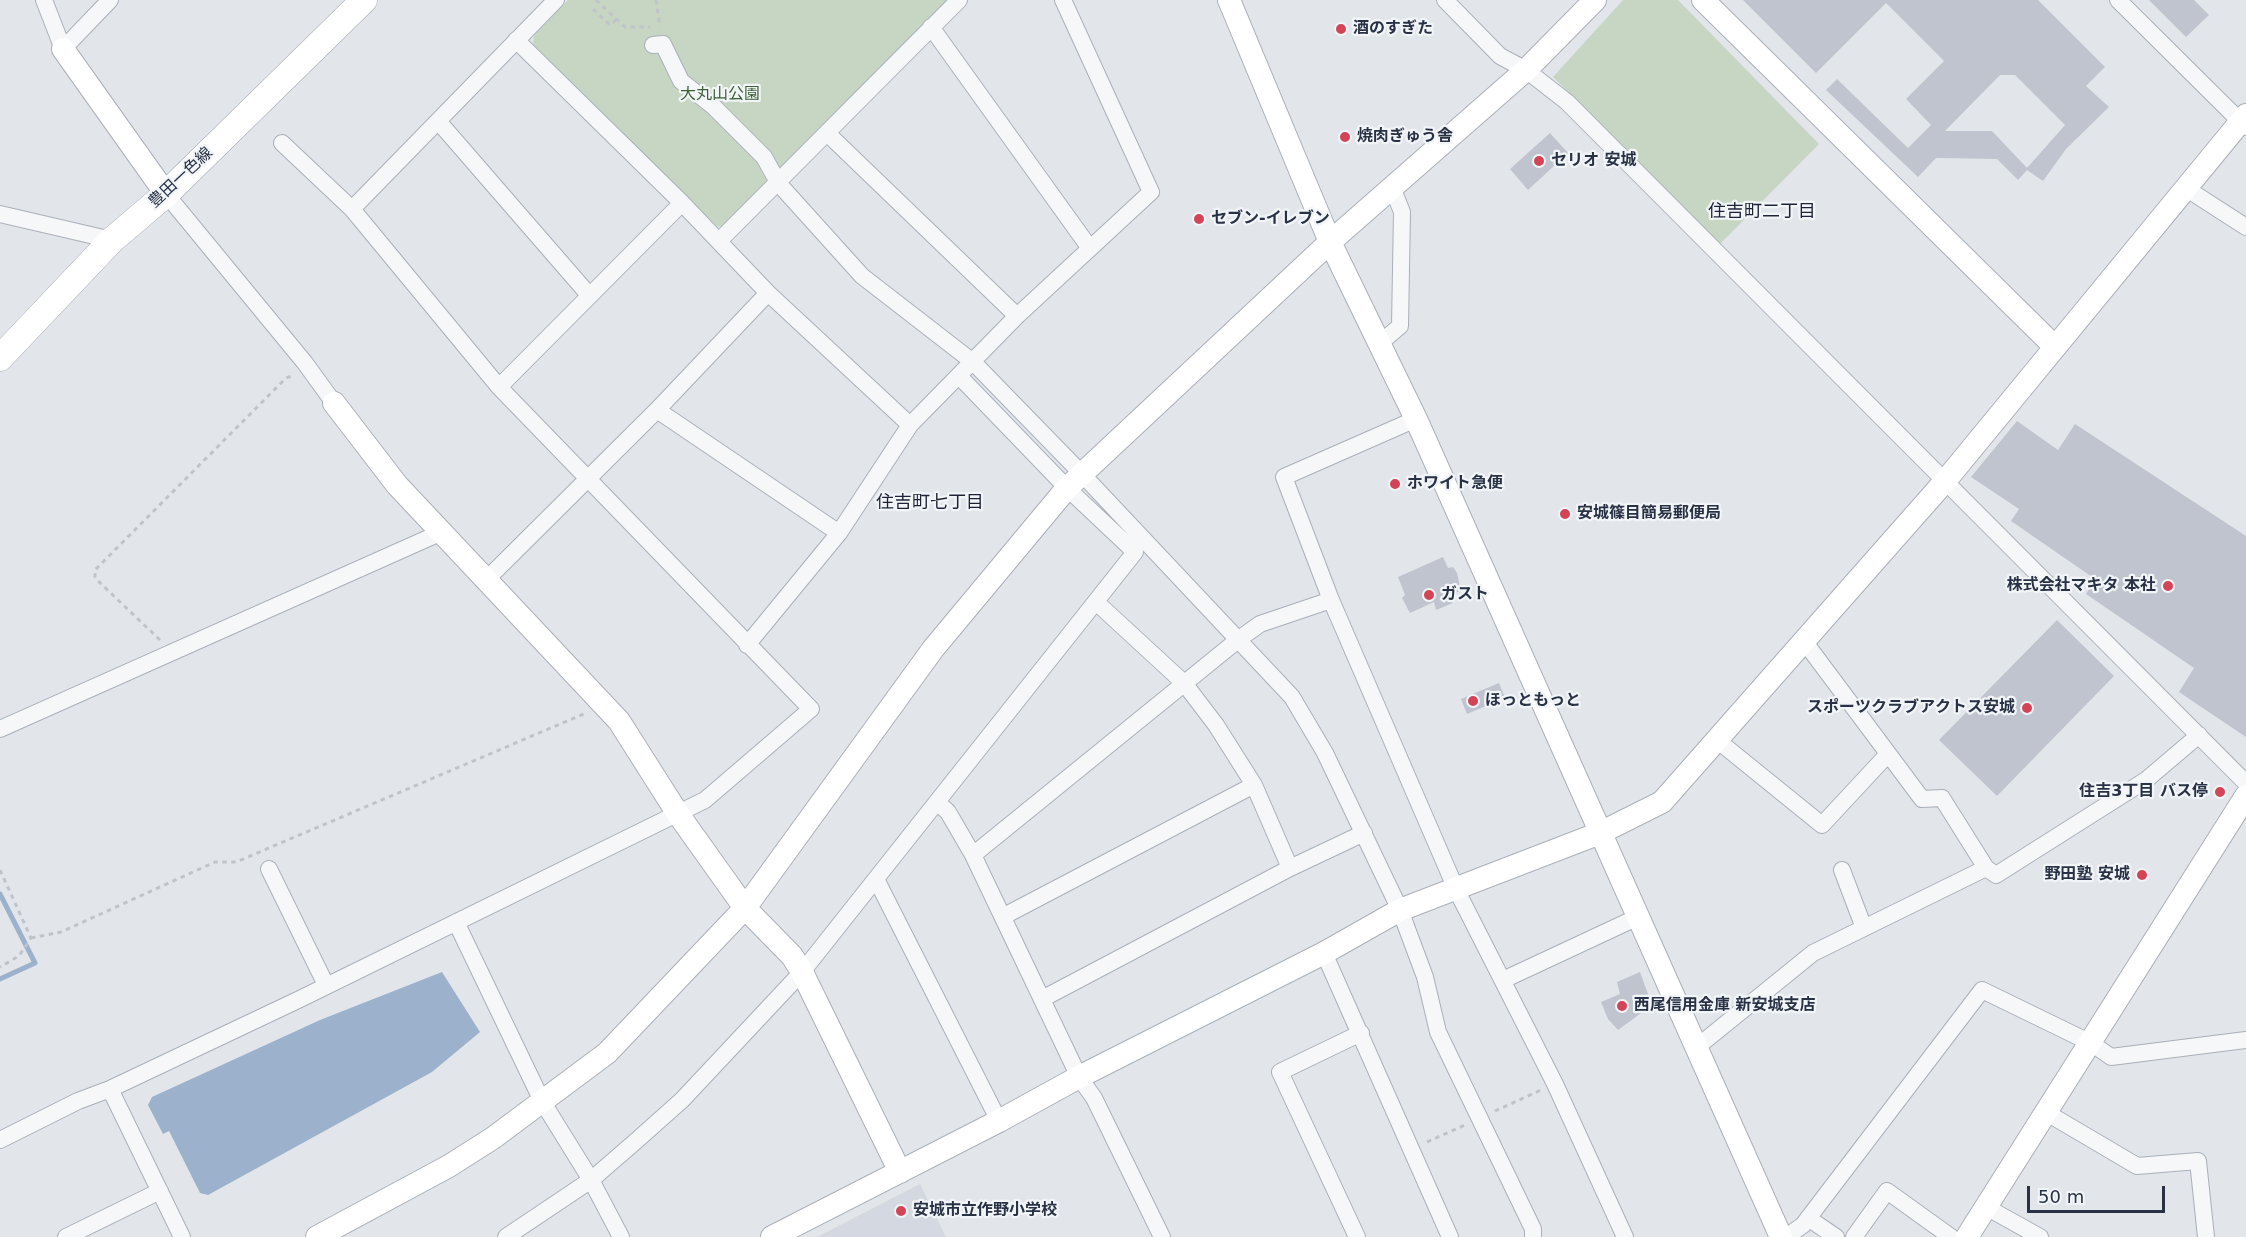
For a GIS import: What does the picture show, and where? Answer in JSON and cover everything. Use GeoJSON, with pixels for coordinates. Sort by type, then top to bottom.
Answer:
{"type":"FeatureCollection","features":[{"type":"Feature","properties":{"kind":"main road","name":"豊田一色線"},"geometry":{"type":"LineString","coordinates":[[0,358],[112,240],[165,194],[364,0]]}},
{"type":"Feature","properties":{"kind":"street"},"geometry":{"type":"LineString","coordinates":[[44,0],[63,49],[165,194],[309,369],[397,485],[619,721],[678,814],[745,908],[792,956],[900,1172]]}},
{"type":"Feature","properties":{"kind":"street"},"geometry":{"type":"LineString","coordinates":[[63,49],[110,0]]}},
{"type":"Feature","properties":{"kind":"street"},"geometry":{"type":"LineString","coordinates":[[352,209],[556,0]]}},
{"type":"Feature","properties":{"kind":"street"},"geometry":{"type":"LineString","coordinates":[[719,242],[959,0]]}},
{"type":"Feature","properties":{"kind":"street"},"geometry":{"type":"LineString","coordinates":[[747,645],[839,533],[910,425],[1017,316],[1151,192],[1064,0]]}},
{"type":"Feature","properties":{"kind":"street"},"geometry":{"type":"LineString","coordinates":[[1229,0],[1330,242],[1416,419],[1781,1237]]}},
{"type":"Feature","properties":{"kind":"street"},"geometry":{"type":"LineString","coordinates":[[1445,0],[1500,56],[1526,70],[1568,102],[2246,783]]}},
{"type":"Feature","properties":{"kind":"street"},"geometry":{"type":"LineString","coordinates":[[317,1237],[449,1166],[607,1053],[745,908],[933,649],[1075,481],[1330,242],[1526,70],[1595,0]]}},
{"type":"Feature","properties":{"kind":"street"},"geometry":{"type":"LineString","coordinates":[[1703,0],[2054,346]]}},
{"type":"Feature","properties":{"kind":"street"},"geometry":{"type":"LineString","coordinates":[[772,1237],[999,1121],[1079,1077],[1324,953],[1400,910],[1600,833],[1662,802],[1946,480],[2054,346],[2243,121],[2118,0]]}},
{"type":"Feature","properties":{"kind":"street"},"geometry":{"type":"LineString","coordinates":[[931,27],[1089,247]]}},
{"type":"Feature","properties":{"kind":"street"},"geometry":{"type":"LineString","coordinates":[[516,40],[682,203],[768,293],[910,425]]}},
{"type":"Feature","properties":{"kind":"street"},"geometry":{"type":"LineString","coordinates":[[506,1237],[591,1180],[682,1100],[802,972],[1135,552],[973,362],[862,276],[779,184],[764,157],[714,107],[681,81],[658,44]]}},
{"type":"Feature","properties":{"kind":"street"},"geometry":{"type":"LineString","coordinates":[[438,121],[590,296]]}},
{"type":"Feature","properties":{"kind":"street"},"geometry":{"type":"LineString","coordinates":[[828,134],[1017,316]]}},
{"type":"Feature","properties":{"kind":"street"},"geometry":{"type":"LineString","coordinates":[[0,1140],[326,985],[705,800],[811,709],[586,479],[568,455],[499,387],[352,209],[282,143]]}},
{"type":"Feature","properties":{"kind":"street"},"geometry":{"type":"LineString","coordinates":[[1379,344],[1400,326],[1402,212],[1392,187]]}},
{"type":"Feature","properties":{"kind":"street"},"geometry":{"type":"LineString","coordinates":[[2187,189],[2246,227]]}},
{"type":"Feature","properties":{"kind":"street"},"geometry":{"type":"LineString","coordinates":[[499,387],[682,203]]}},
{"type":"Feature","properties":{"kind":"street"},"geometry":{"type":"LineString","coordinates":[[0,214],[112,240]]}},
{"type":"Feature","properties":{"kind":"street"},"geometry":{"type":"LineString","coordinates":[[487,579],[657,410],[768,293]]}},
{"type":"Feature","properties":{"kind":"street"},"geometry":{"type":"LineString","coordinates":[[959,376],[1075,481],[1239,639],[1292,697],[1325,753],[1400,910],[1425,977],[1438,1032],[1533,1229],[1533,1237]]}},
{"type":"Feature","properties":{"kind":"street"},"geometry":{"type":"LineString","coordinates":[[657,410],[839,533]]}},
{"type":"Feature","properties":{"kind":"street"},"geometry":{"type":"LineString","coordinates":[[1416,419],[1284,477],[1331,600],[1456,889],[1555,1084],[1625,1237]]}},
{"type":"Feature","properties":{"kind":"street"},"geometry":{"type":"LineString","coordinates":[[0,729],[442,532]]}},
{"type":"Feature","properties":{"kind":"street"},"geometry":{"type":"LineString","coordinates":[[973,855],[1260,624],[1331,600]]}},
{"type":"Feature","properties":{"kind":"street"},"geometry":{"type":"LineString","coordinates":[[1096,602],[1184,683],[1216,726],[1254,785],[1290,868]]}},
{"type":"Feature","properties":{"kind":"street"},"geometry":{"type":"LineString","coordinates":[[1804,641],[1922,799],[1942,798],[1986,868],[1996,875],[2146,780],[2199,735]]}},
{"type":"Feature","properties":{"kind":"street"},"geometry":{"type":"LineString","coordinates":[[1717,740],[1822,825],[1887,755]]}},
{"type":"Feature","properties":{"kind":"street"},"geometry":{"type":"LineString","coordinates":[[1004,916],[1254,785]]}},
{"type":"Feature","properties":{"kind":"street"},"geometry":{"type":"LineString","coordinates":[[1967,1237],[2246,796]]}},
{"type":"Feature","properties":{"kind":"street"},"geometry":{"type":"LineString","coordinates":[[937,802],[948,812],[973,855],[1079,1077],[1094,1098],[1162,1237]]}},
{"type":"Feature","properties":{"kind":"street"},"geometry":{"type":"LineString","coordinates":[[1042,999],[1290,868],[1364,833]]}},
{"type":"Feature","properties":{"kind":"street"},"geometry":{"type":"LineString","coordinates":[[1697,1047],[1813,952],[1986,868]]}},
{"type":"Feature","properties":{"kind":"street"},"geometry":{"type":"LineString","coordinates":[[269,869],[326,985]]}},
{"type":"Feature","properties":{"kind":"street"},"geometry":{"type":"LineString","coordinates":[[1842,870],[1864,928]]}},
{"type":"Feature","properties":{"kind":"street"},"geometry":{"type":"LineString","coordinates":[[876,879],[999,1121]]}},
{"type":"Feature","properties":{"kind":"street"},"geometry":{"type":"LineString","coordinates":[[1503,980],[1638,917]]}},
{"type":"Feature","properties":{"kind":"street"},"geometry":{"type":"LineString","coordinates":[[456,922],[542,1101],[591,1180],[621,1237]]}},
{"type":"Feature","properties":{"kind":"street"},"geometry":{"type":"LineString","coordinates":[[1324,953],[1450,1237]]}},
{"type":"Feature","properties":{"kind":"street"},"geometry":{"type":"LineString","coordinates":[[1786,1237],[1808,1218],[1982,990],[2091,1043],[2111,1057],[2246,1040]]}},
{"type":"Feature","properties":{"kind":"street"},"geometry":{"type":"LineString","coordinates":[[1357,1237],[1280,1072],[1361,1033]]}},
{"type":"Feature","properties":{"kind":"street"},"geometry":{"type":"LineString","coordinates":[[110,1089],[182,1237]]}},
{"type":"Feature","properties":{"kind":"street"},"geometry":{"type":"LineString","coordinates":[[2047,1113],[2137,1166],[2198,1161],[2206,1237]]}},
{"type":"Feature","properties":{"kind":"street"},"geometry":{"type":"LineString","coordinates":[[66,1237],[160,1191]]}},
{"type":"Feature","properties":{"kind":"street"},"geometry":{"type":"LineString","coordinates":[[1854,1237],[1887,1191],[1951,1237]]}},
{"type":"Feature","properties":{"kind":"street"},"geometry":{"type":"LineString","coordinates":[[1986,1207],[2040,1237]]}},
{"type":"Feature","properties":{"kind":"street"},"geometry":{"type":"LineString","coordinates":[[1808,1218],[1836,1237]]}},
{"type":"Feature","properties":{"kind":"path"},"geometry":{"type":"LineString","coordinates":[[596,0],[625,27],[652,27],[658,44]]}},
{"type":"Feature","properties":{"kind":"path"},"geometry":{"type":"LineString","coordinates":[[656,0],[658,44]]}},
{"type":"Feature","properties":{"kind":"path"},"geometry":{"type":"LineString","coordinates":[[593,9],[610,25],[616,20]]}},
{"type":"Feature","properties":{"kind":"path"},"geometry":{"type":"LineString","coordinates":[[172,651],[95,578],[95,570],[286,378],[309,369]]}},
{"type":"Feature","properties":{"kind":"path"},"geometry":{"type":"LineString","coordinates":[[0,967],[19,957],[31,938],[61,932],[216,862],[236,862],[604,704]]}},
{"type":"Feature","properties":{"kind":"path"},"geometry":{"type":"LineString","coordinates":[[0,870],[31,938]]}},
{"type":"Feature","properties":{"kind":"shaded area","name":"安城市立作野小学校"},"geometry":{"type":"Polygon","coordinates":[[[920,1184],[946,1237],[817,1237],[920,1184]]]}},
{"type":"Feature","properties":{"kind":"green space","name":"大丸山公園"},"geometry":{"type":"Polygon","coordinates":[[[568,0],[951,0],[722,227],[717,226],[533,44],[534,36],[568,0]]]}},
{"type":"Feature","properties":{"kind":"green space"},"geometry":{"type":"Polygon","coordinates":[[[1623,0],[1678,0],[1819,144],[1720,244],[1553,77],[1623,0]]]}},
{"type":"Feature","properties":{"kind":"water"},"geometry":{"type":"Polygon","coordinates":[[[442,972],[480,1032],[432,1072],[208,1195],[200,1193],[169,1131],[163,1134],[148,1105],[152,1097],[320,1020],[442,972]]]}},
{"type":"Feature","properties":{"kind":"building"},"geometry":{"type":"Polygon","coordinates":[[[1743,0],[2038,0],[2105,67],[2086,86],[2109,107],[2066,149],[2043,181],[2027,170],[2018,180],[1997,159],[1936,158],[1918,177],[1826,90],[1837,79],[1908,148],[1931,125],[1906,99],[1944,61],[1886,3],[1816,73],[1743,0]],[[2000,75],[1945,131],[1992,131],[2027,168],[2065,125],[2015,75],[2000,75]]]}},
{"type":"Feature","properties":{"kind":"building"},"geometry":{"type":"Polygon","coordinates":[[[2149,0],[2194,0],[2209,15],[2186,37],[2149,0]]]}},
{"type":"Feature","properties":{"kind":"building","name":"セリオ 安城"},"geometry":{"type":"Polygon","coordinates":[[[1550,133],[1568,153],[1528,190],[1510,169],[1550,133]]]}},
{"type":"Feature","properties":{"kind":"building","name":"株式会社マキタ 本社"},"geometry":{"type":"Polygon","coordinates":[[[2017,421],[2058,450],[2075,424],[2246,536],[2246,737],[2179,692],[2194,668],[2086,594],[2095,579],[2011,521],[2019,509],[1971,477],[2017,421]]]}},
{"type":"Feature","properties":{"kind":"building"},"geometry":{"type":"Polygon","coordinates":[[[1443,557],[1448,568],[1453,567],[1457,573],[1461,591],[1449,595],[1453,603],[1436,610],[1434,602],[1410,613],[1402,598],[1405,595],[1398,577],[1443,557]]]}},
{"type":"Feature","properties":{"kind":"building","name":"スポーツクラブアクトス安城"},"geometry":{"type":"Polygon","coordinates":[[[2057,620],[2114,676],[1997,796],[1939,740],[2057,620]]]}},
{"type":"Feature","properties":{"kind":"building"},"geometry":{"type":"Polygon","coordinates":[[[1499,683],[1505,698],[1467,714],[1461,699],[1499,683]]]}},
{"type":"Feature","properties":{"kind":"building"},"geometry":{"type":"Polygon","coordinates":[[[1640,972],[1652,1005],[1618,1030],[1608,1019],[1601,1002],[1620,994],[1617,982],[1640,972]]]}},
{"type":"Feature","properties":{"kind":"waterway"},"geometry":{"type":"LineString","coordinates":[[0,894],[35,963],[0,979]]}},
{"type":"Feature","properties":{"kind":"place","name":"酒のすぎた"},"geometry":{"type":"Point","coordinates":[1341,29]}},
{"type":"Feature","properties":{"kind":"place","name":"焼肉ぎゅう舎"},"geometry":{"type":"Point","coordinates":[1345,137]}},
{"type":"Feature","properties":{"kind":"place","name":"セリオ 安城"},"geometry":{"type":"Point","coordinates":[1539,161]}},
{"type":"Feature","properties":{"kind":"place","name":"セブン-イレブン"},"geometry":{"type":"Point","coordinates":[1199,219]}},
{"type":"Feature","properties":{"kind":"place","name":"ホワイト急便"},"geometry":{"type":"Point","coordinates":[1395,484]}},
{"type":"Feature","properties":{"kind":"place","name":"安城篠目簡易郵便局"},"geometry":{"type":"Point","coordinates":[1565,514]}},
{"type":"Feature","properties":{"kind":"place","name":"株式会社マキタ 本社"},"geometry":{"type":"Point","coordinates":[2168,586]}},
{"type":"Feature","properties":{"kind":"place","name":"ガスト"},"geometry":{"type":"Point","coordinates":[1429,595]}},
{"type":"Feature","properties":{"kind":"place","name":"ほっともっと"},"geometry":{"type":"Point","coordinates":[1473,701]}},
{"type":"Feature","properties":{"kind":"place","name":"スポーツクラブアクトス安城"},"geometry":{"type":"Point","coordinates":[2027,708]}},
{"type":"Feature","properties":{"kind":"place","name":"住吉3丁目 バス停"},"geometry":{"type":"Point","coordinates":[2220,792]}},
{"type":"Feature","properties":{"kind":"place","name":"野田塾 安城"},"geometry":{"type":"Point","coordinates":[2142,875]}},
{"type":"Feature","properties":{"kind":"place","name":"西尾信用金庫 新安城支店"},"geometry":{"type":"Point","coordinates":[1622,1006]}},
{"type":"Feature","properties":{"kind":"place","name":"安城市立作野小学校"},"geometry":{"type":"Point","coordinates":[901,1211]}},
{"type":"Feature","properties":{"kind":"district","name":"住吉町二丁目"},"geometry":{"type":"Point","coordinates":[1762,212]}},
{"type":"Feature","properties":{"kind":"district","name":"住吉町七丁目"},"geometry":{"type":"Point","coordinates":[930,503]}}]}
